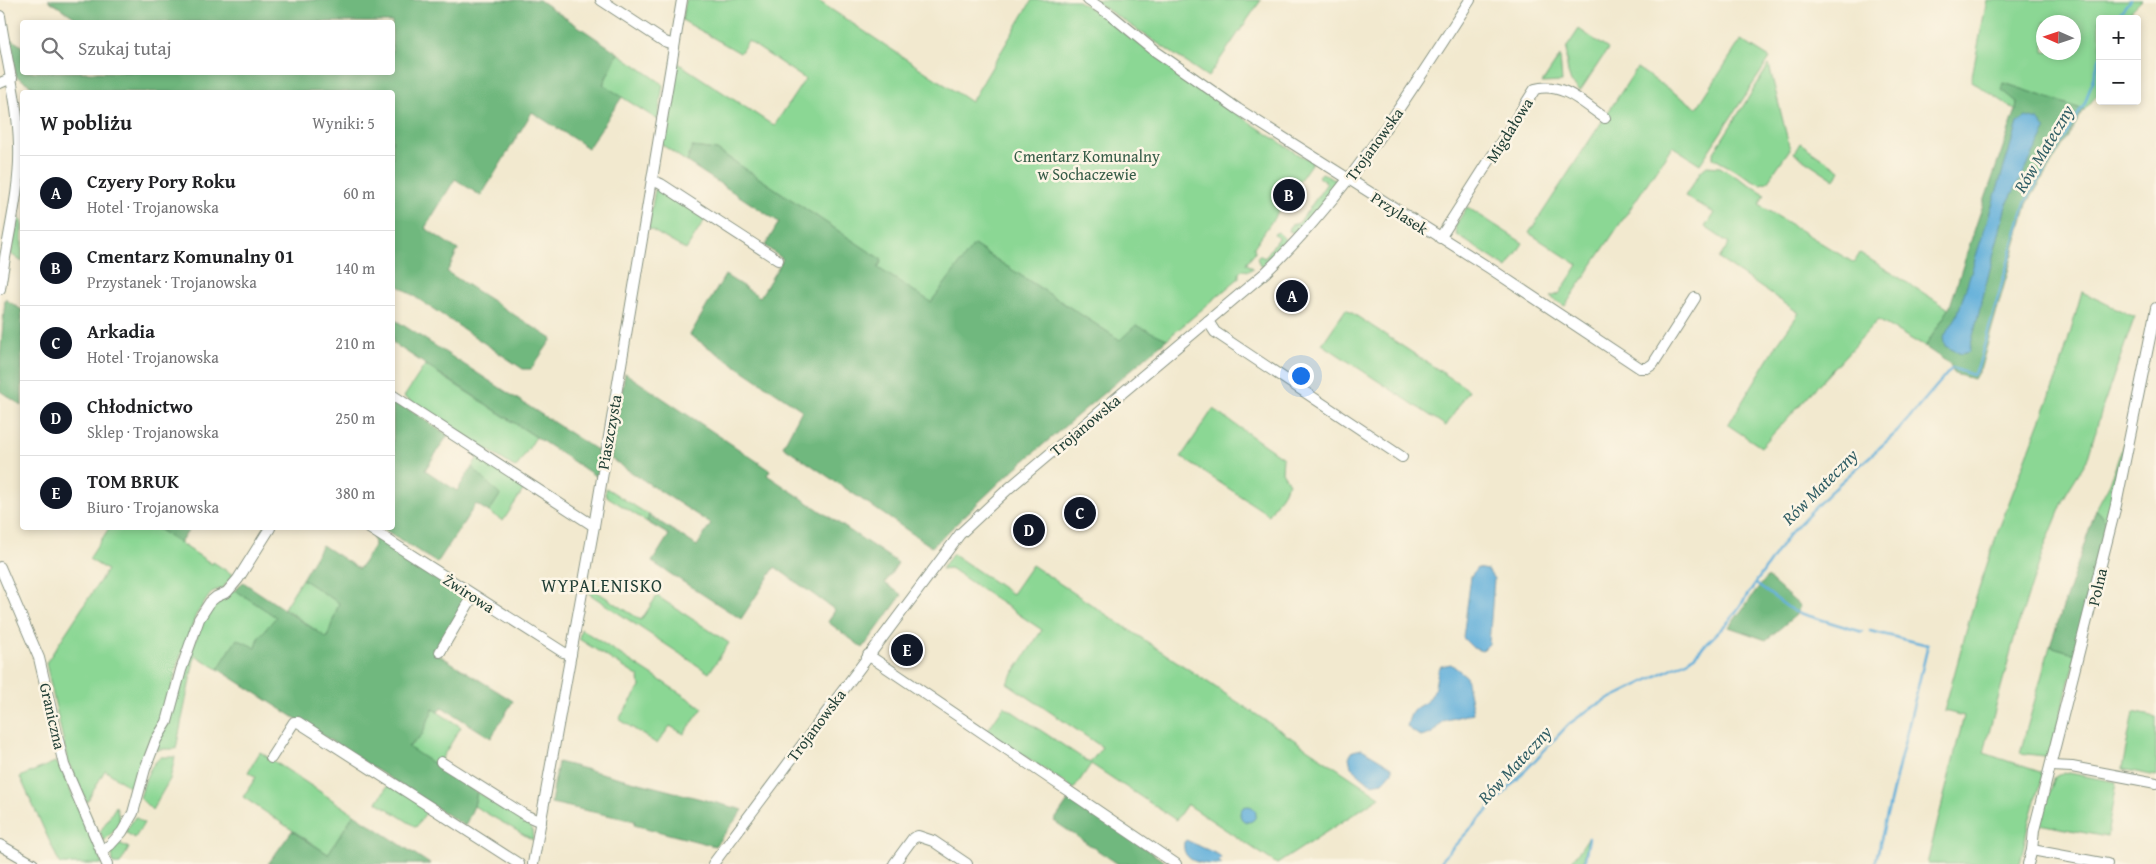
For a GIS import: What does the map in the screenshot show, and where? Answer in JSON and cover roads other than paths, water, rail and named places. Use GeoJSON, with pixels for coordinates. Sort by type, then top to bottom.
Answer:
{"type":"FeatureCollection","features":[{"type":"Feature","properties":{"kind":"street"},"geometry":{"type":"LineString","coordinates":[[602,0],[665,42],[674,45]]}},
{"type":"Feature","properties":{"kind":"street","name":"Piaszczysta"},"geometry":{"type":"LineString","coordinates":[[534,864],[594,526],[682,0]]}},
{"type":"Feature","properties":{"kind":"street","name":"Przylasek"},"geometry":{"type":"LineString","coordinates":[[1088,0],[1111,15],[1155,51],[1231,104],[1491,269],[1640,368],[1647,368],[1654,364],[1695,298]]}},
{"type":"Feature","properties":{"kind":"street","name":"Trojanowska"},"geometry":{"type":"LineString","coordinates":[[713,864],[960,534],[983,511],[1265,273],[1288,251],[1324,211],[1395,116],[1470,0]]}},
{"type":"Feature","properties":{"kind":"street"},"geometry":{"type":"LineString","coordinates":[[0,16],[12,78],[20,146],[0,289]]}},
{"type":"Feature","properties":{"kind":"street"},"geometry":{"type":"LineString","coordinates":[[0,83],[12,78]]}},
{"type":"Feature","properties":{"kind":"street","name":"Migdałowa"},"geometry":{"type":"LineString","coordinates":[[1440,238],[1535,89],[1545,86],[1561,88],[1605,118]]}},
{"type":"Feature","properties":{"kind":"street"},"geometry":{"type":"LineString","coordinates":[[652,180],[778,260]]}},
{"type":"Feature","properties":{"kind":"street","name":"Polna"},"geometry":{"type":"LineString","coordinates":[[2028,864],[2032,850],[2034,830],[2116,505],[2156,308]]}},
{"type":"Feature","properties":{"kind":"street"},"geometry":{"type":"LineString","coordinates":[[1208,321],[1215,332],[1402,457]]}},
{"type":"Feature","properties":{"kind":"street"},"geometry":{"type":"LineString","coordinates":[[395,397],[594,526]]}},
{"type":"Feature","properties":{"kind":"street"},"geometry":{"type":"LineString","coordinates":[[101,851],[110,845],[122,832],[133,813],[145,769],[156,740],[167,722],[181,670],[199,619],[210,602],[216,596],[227,592],[238,579],[269,530]]}},
{"type":"Feature","properties":{"kind":"street","name":"Żwirowa"},"geometry":{"type":"LineString","coordinates":[[373,530],[473,596],[563,652],[571,654]]}},
{"type":"Feature","properties":{"kind":"street","name":"Graniczna"},"geometry":{"type":"LineString","coordinates":[[0,566],[38,658],[64,765],[106,864]]}},
{"type":"Feature","properties":{"kind":"street"},"geometry":{"type":"LineString","coordinates":[[440,652],[473,596]]}},
{"type":"Feature","properties":{"kind":"street"},"geometry":{"type":"LineString","coordinates":[[868,655],[1176,864]]}},
{"type":"Feature","properties":{"kind":"street"},"geometry":{"type":"LineString","coordinates":[[271,758],[294,722],[298,722],[519,864]]}},
{"type":"Feature","properties":{"kind":"street"},"geometry":{"type":"LineString","coordinates":[[441,762],[526,815],[541,822]]}},
{"type":"Feature","properties":{"kind":"street"},"geometry":{"type":"LineString","coordinates":[[2051,766],[2072,767],[2156,783]]}},
{"type":"Feature","properties":{"kind":"street"},"geometry":{"type":"LineString","coordinates":[[894,864],[913,838],[918,836],[927,838],[967,864]]}},
{"type":"Feature","properties":{"kind":"street"},"geometry":{"type":"LineString","coordinates":[[0,845],[30,863]]}},
{"type":"Feature","properties":{"kind":"street"},"geometry":{"type":"LineString","coordinates":[[2032,850],[2107,864]]}},
{"type":"Feature","properties":{"kind":"water"},"geometry":{"type":"Polygon","coordinates":[[[2026,117],[2038,120],[2046,130],[2006,206],[1969,352],[1961,354],[1945,346],[1943,338],[1957,316],[2018,123],[2026,117]]]}},
{"type":"Feature","properties":{"kind":"water"},"geometry":{"type":"Polygon","coordinates":[[[1477,568],[1488,570],[1494,579],[1489,644],[1482,651],[1473,648],[1463,638],[1471,576],[1477,568]]]}},
{"type":"Feature","properties":{"kind":"water"},"geometry":{"type":"Polygon","coordinates":[[[1451,664],[1466,676],[1473,713],[1443,721],[1431,734],[1421,737],[1407,727],[1409,719],[1414,709],[1431,696],[1441,666],[1451,664]]]}},
{"type":"Feature","properties":{"kind":"water"},"geometry":{"type":"Polygon","coordinates":[[[1362,749],[1392,767],[1392,772],[1383,782],[1371,784],[1351,767],[1349,757],[1353,751],[1362,749]]]}},
{"type":"Feature","properties":{"kind":"water"},"geometry":{"type":"Polygon","coordinates":[[[1248,806],[1254,808],[1256,814],[1254,820],[1248,822],[1242,820],[1240,814],[1242,808],[1248,806]]]}},
{"type":"Feature","properties":{"kind":"water"},"geometry":{"type":"Polygon","coordinates":[[[1186,840],[1219,855],[1221,858],[1218,861],[1222,864],[1201,863],[1190,859],[1184,849],[1184,842],[1186,840]]]}},
{"type":"Feature","properties":{"kind":"waterway","name":"Rów Mateczny"},"geometry":{"type":"LineString","coordinates":[[2118,15],[2130,0]]}},
{"type":"Feature","properties":{"kind":"waterway","name":"Rów Mateczny"},"geometry":{"type":"LineString","coordinates":[[1440,864],[1443,858],[1569,724],[1591,708],[1691,659],[1731,619],[1789,534],[1830,492],[1897,432],[1952,368],[1973,375],[1978,367],[2025,203],[2085,103],[2099,60]]}},
{"type":"Feature","properties":{"kind":"waterway"},"geometry":{"type":"LineString","coordinates":[[1756,584],[1793,611],[1862,632]]}},
{"type":"Feature","properties":{"kind":"waterway"},"geometry":{"type":"LineString","coordinates":[[1870,631],[1928,645],[1875,864]]}},
{"type":"Feature","properties":{"kind":"waterway"},"geometry":{"type":"LineString","coordinates":[[1584,864],[1589,838]]}},
{"type":"Feature","properties":{"kind":"place","name":"Cmentarz Komunalny 01"},"geometry":{"type":"Point","coordinates":[1289,195]}},
{"type":"Feature","properties":{"kind":"place","name":"Czyery Pory Roku"},"geometry":{"type":"Point","coordinates":[1292,296]}},
{"type":"Feature","properties":{"kind":"place","name":"Arkadia"},"geometry":{"type":"Point","coordinates":[1080,513]}},
{"type":"Feature","properties":{"kind":"place","name":"Chłodnictwo"},"geometry":{"type":"Point","coordinates":[1029,530]}},
{"type":"Feature","properties":{"kind":"place","name":"TOM BRUK"},"geometry":{"type":"Point","coordinates":[907,650]}},
{"type":"Feature","properties":{"kind":"district","name":"WYPALENISKO"},"geometry":{"type":"Point","coordinates":[602,586]}},
{"type":"Feature","properties":{"kind":"park label","name":"Cmentarz Komunalny w Sochaczewie"},"geometry":{"type":"Point","coordinates":[1087,165]}}]}
